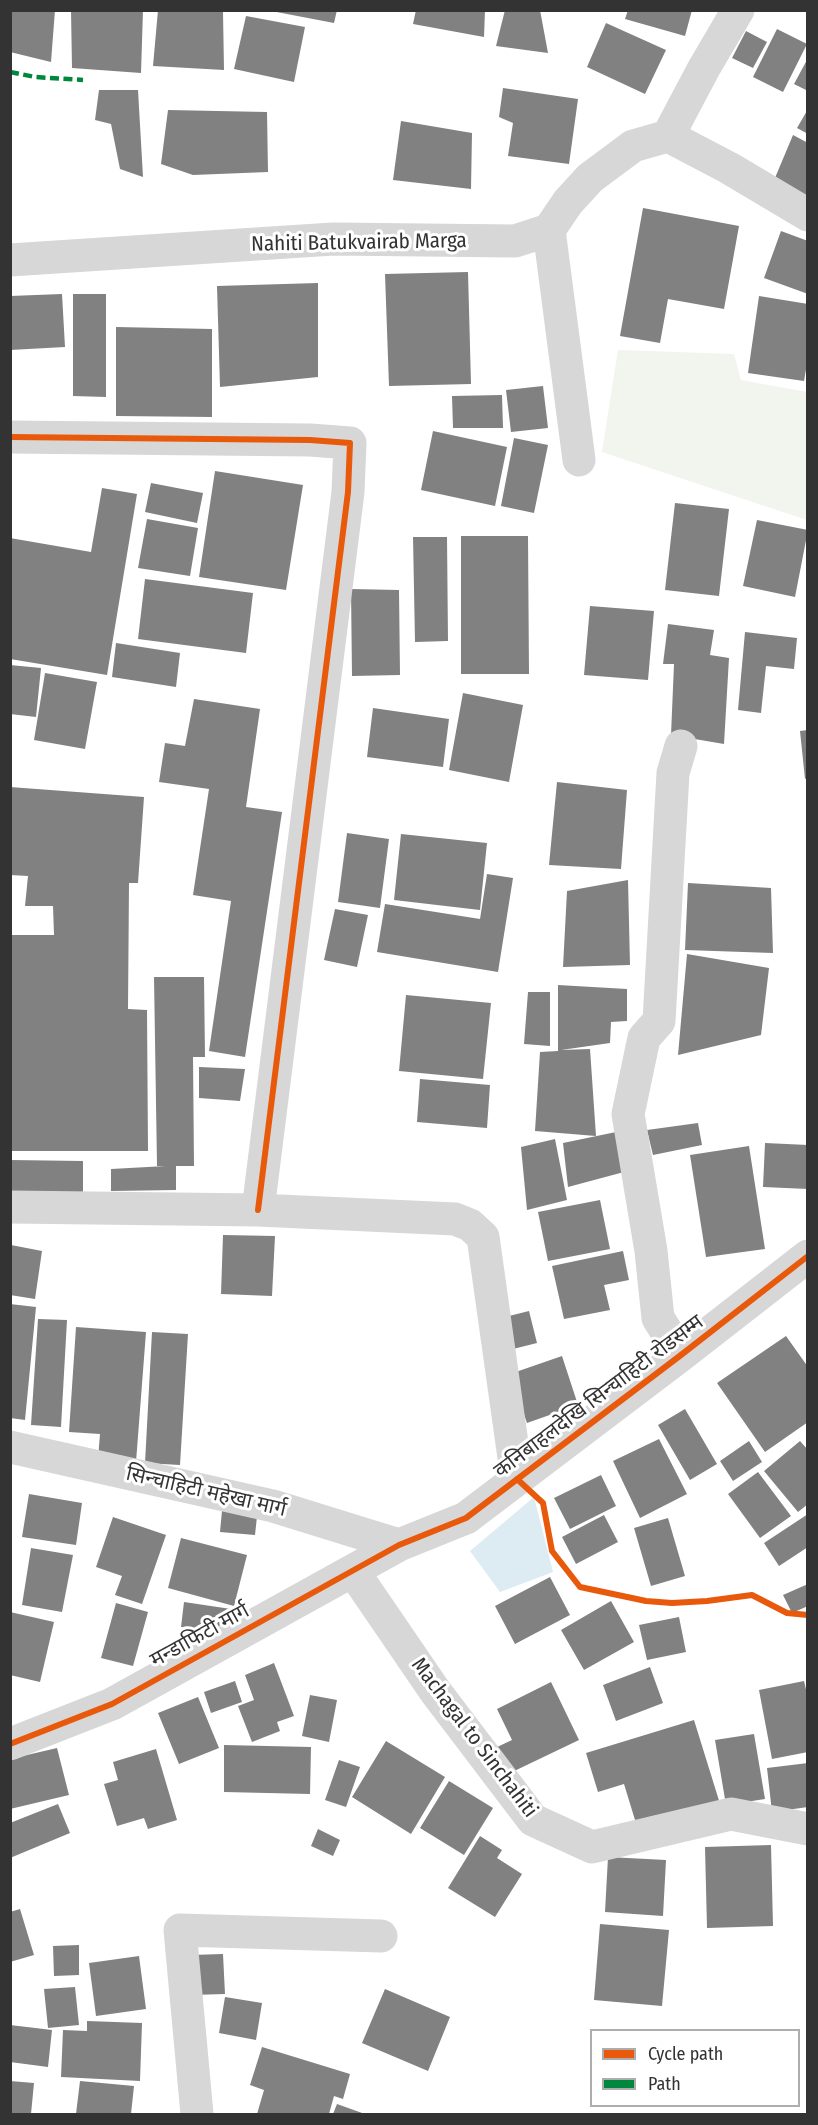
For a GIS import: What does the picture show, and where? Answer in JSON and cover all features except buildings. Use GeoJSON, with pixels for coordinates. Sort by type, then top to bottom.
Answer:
{"type":"FeatureCollection","features":[{"type":"Feature","properties":{"kind":"street"},"geometry":{"type":"LineString","coordinates":[[668,136],[738,10]]}},
{"type":"Feature","properties":{"kind":"street"},"geometry":{"type":"LineString","coordinates":[[579,460],[549,230],[568,202],[590,178],[633,146],[668,136],[729,168],[807,215]]}},
{"type":"Feature","properties":{"kind":"street","name":"Nahiti Batukvairab Marga"},"geometry":{"type":"LineString","coordinates":[[10,260],[333,239],[515,241],[549,230]]}},
{"type":"Feature","properties":{"kind":"street"},"geometry":{"type":"LineString","coordinates":[[10,437],[310,440],[350,443],[348,492],[258,1210]]}},
{"type":"Feature","properties":{"kind":"street"},"geometry":{"type":"LineString","coordinates":[[681,746],[673,772],[659,1021],[644,1038],[628,1114],[651,1251],[658,1318],[681,1355]]}},
{"type":"Feature","properties":{"kind":"street"},"geometry":{"type":"LineString","coordinates":[[10,1208],[258,1210],[455,1219],[470,1225],[483,1237],[518,1479]]}},
{"type":"Feature","properties":{"kind":"street","name":"कनिबाहलदेखि सिन्चाहिटी रोडसम्म"},"geometry":{"type":"LineString","coordinates":[[399,1545],[466,1518],[807,1256]]}},
{"type":"Feature","properties":{"kind":"street","name":"सिन्चाहिटी महेखा मार्ग"},"geometry":{"type":"LineString","coordinates":[[10,1447],[273,1506],[399,1545]]}},
{"type":"Feature","properties":{"kind":"street","name":"मन्डाफिटी मार्ग"},"geometry":{"type":"LineString","coordinates":[[10,1744],[112,1704],[399,1545]]}},
{"type":"Feature","properties":{"kind":"street","name":"Machagal to Sinchahiti"},"geometry":{"type":"LineString","coordinates":[[353,1571],[435,1691],[533,1820],[591,1847],[731,1814],[807,1828]]}},
{"type":"Feature","properties":{"kind":"street"},"geometry":{"type":"LineString","coordinates":[[197,2115],[180,1930],[381,1936]]}},
{"type":"Feature","properties":{"kind":"shaded area"},"geometry":{"type":"Polygon","coordinates":[[[618,350],[734,354],[741,380],[807,392],[807,520],[602,452],[618,350]]]}},
{"type":"Feature","properties":{"kind":"shaded area"},"geometry":{"type":"Polygon","coordinates":[[[534,1497],[553,1572],[500,1592],[470,1551],[534,1497]]]}},
{"type":"Feature","properties":{"kind":"marked path"},"geometry":{"type":"LineString","coordinates":[[10,72],[35,77],[83,80]]}},
{"type":"Feature","properties":{"kind":"cycle path"},"geometry":{"type":"LineString","coordinates":[[10,437],[310,440],[350,443],[348,492],[258,1210]]}},
{"type":"Feature","properties":{"kind":"cycle path"},"geometry":{"type":"LineString","coordinates":[[10,1744],[112,1704],[399,1545],[466,1518],[808,1256]]}},
{"type":"Feature","properties":{"kind":"cycle path"},"geometry":{"type":"LineString","coordinates":[[517,1479],[543,1503],[552,1551],[580,1587],[646,1601],[672,1603],[752,1595],[787,1613],[808,1615]]}}]}
